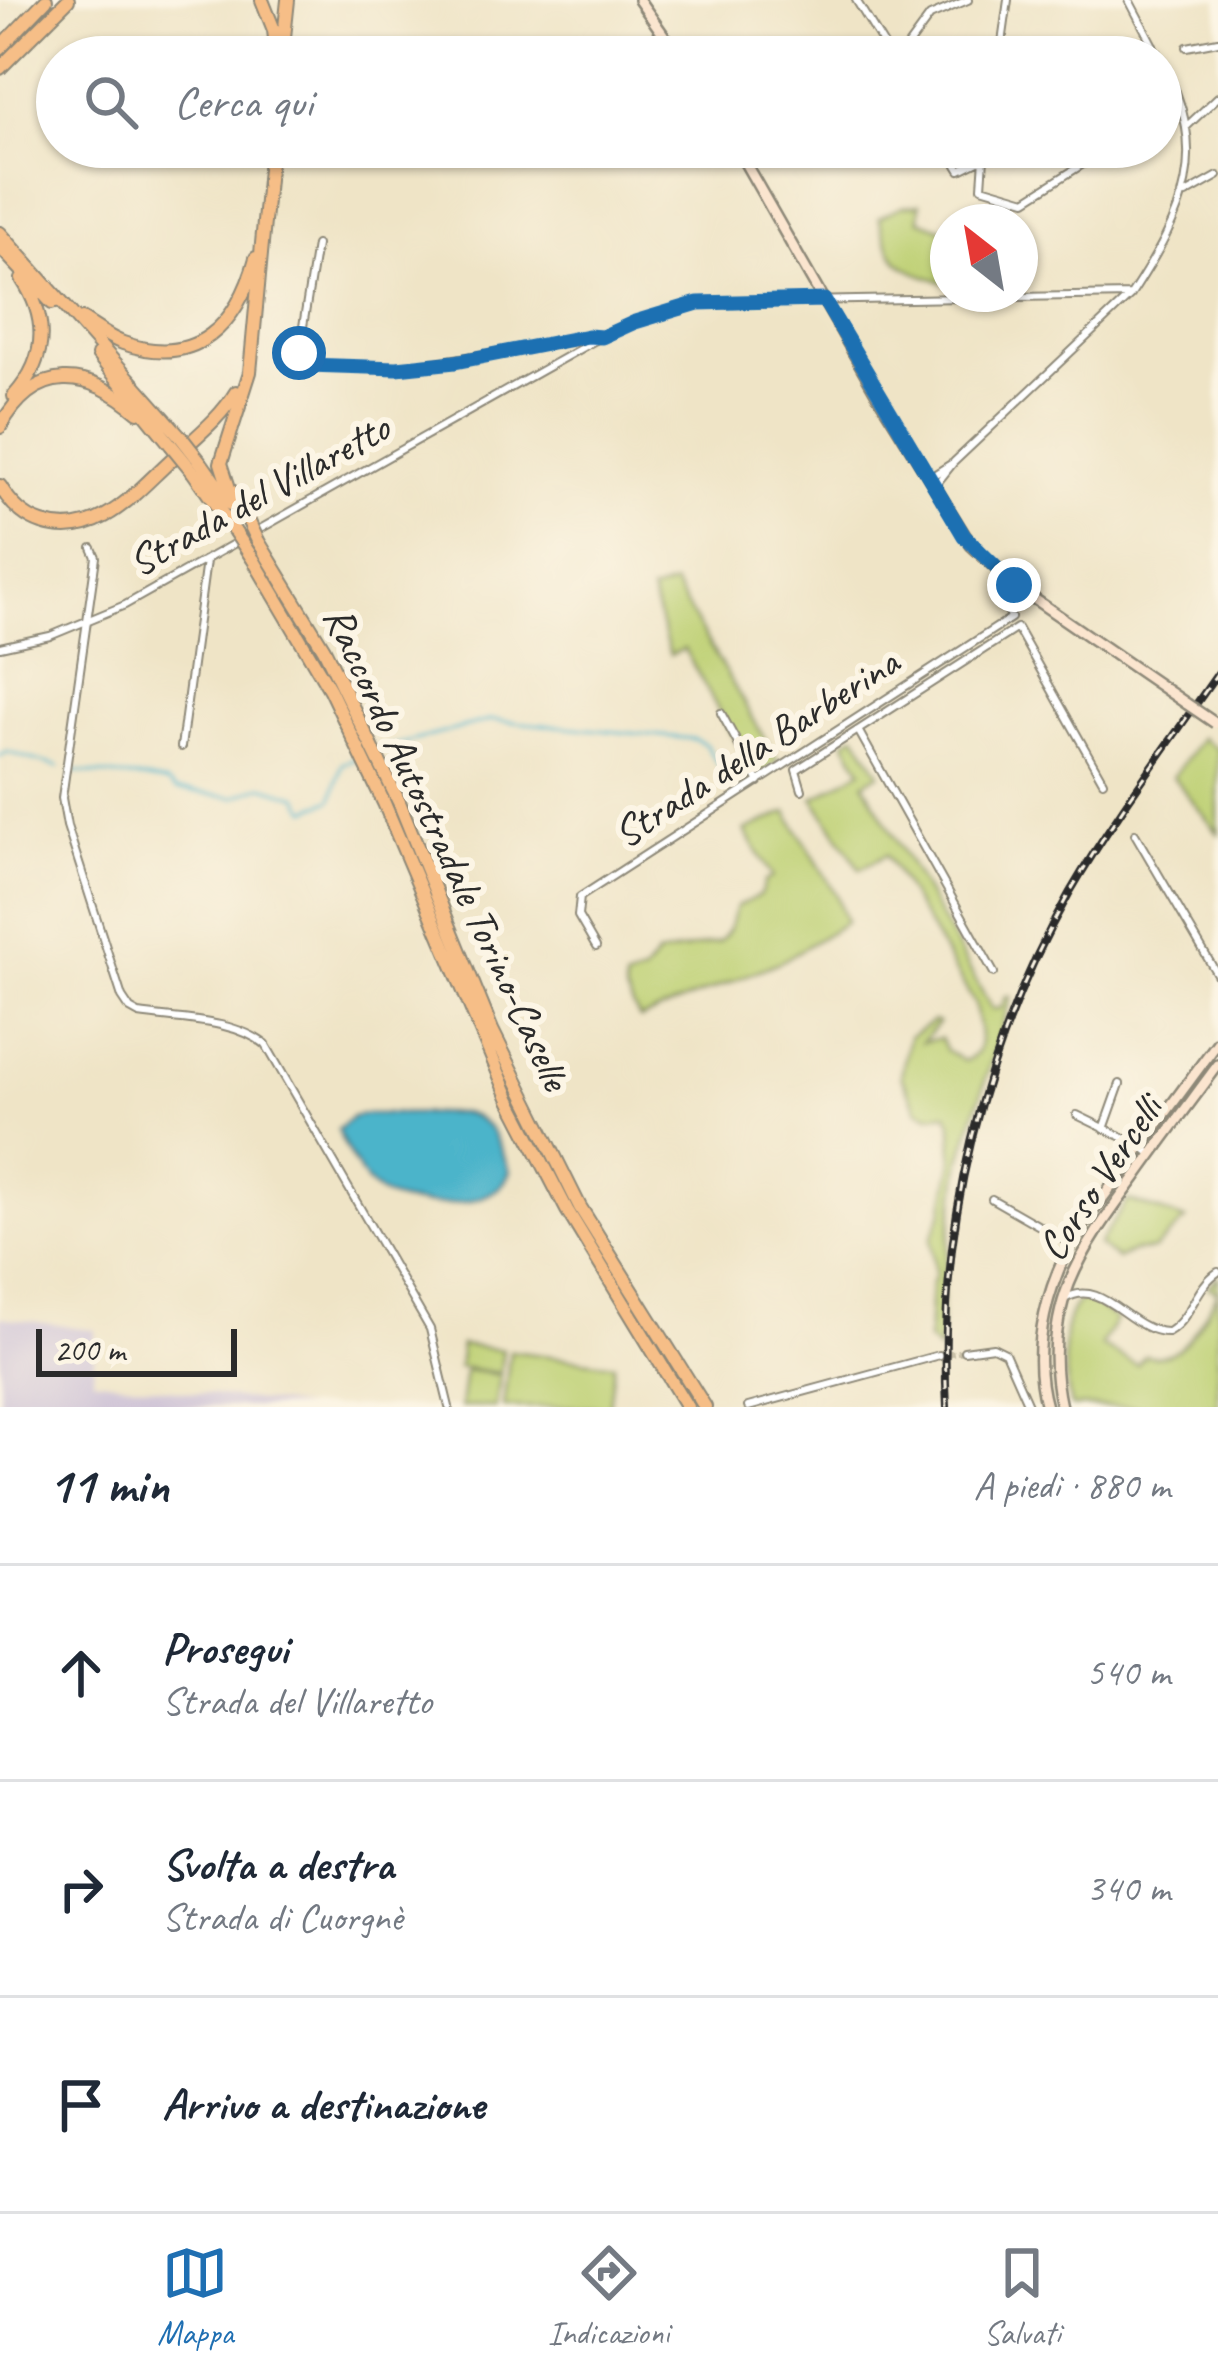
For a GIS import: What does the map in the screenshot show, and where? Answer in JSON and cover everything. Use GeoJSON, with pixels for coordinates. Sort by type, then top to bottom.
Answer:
{"type":"FeatureCollection","features":[{"type":"Feature","properties":{"kind":"highway"},"geometry":{"type":"LineString","coordinates":[[0,48],[46,0]]}},
{"type":"Feature","properties":{"kind":"highway"},"geometry":{"type":"LineString","coordinates":[[262,0],[275,36]]}},
{"type":"Feature","properties":{"kind":"highway"},"geometry":{"type":"LineString","coordinates":[[285,36],[291,0]]}},
{"type":"Feature","properties":{"kind":"highway"},"geometry":{"type":"LineString","coordinates":[[0,68],[67,2]]}},
{"type":"Feature","properties":{"kind":"highway"},"geometry":{"type":"LineString","coordinates":[[243,526],[220,463],[250,372],[269,168]]}},
{"type":"Feature","properties":{"kind":"highway","name":"Raccordo Autostradale Torino-Caselle"},"geometry":{"type":"LineString","coordinates":[[0,232],[74,315],[172,440]]}},
{"type":"Feature","properties":{"kind":"highway"},"geometry":{"type":"LineString","coordinates":[[74,315],[117,341],[145,349],[197,343],[232,318],[244,298],[261,240]]}},
{"type":"Feature","properties":{"kind":"highway"},"geometry":{"type":"LineString","coordinates":[[0,248],[30,291],[44,332],[29,380],[7,403],[0,423]]}},
{"type":"Feature","properties":{"kind":"highway","name":"Raccordo Autostradale Torino-Caselle"},"geometry":{"type":"LineString","coordinates":[[0,248],[198,468],[259,551],[384,803],[514,1091],[591,1226],[705,1407]]}},
{"type":"Feature","properties":{"kind":"highway"},"geometry":{"type":"LineString","coordinates":[[0,486],[24,515],[51,526],[80,526],[107,516],[232,399],[243,376],[254,328]]}},
{"type":"Feature","properties":{"kind":"highway"},"geometry":{"type":"LineString","coordinates":[[0,423],[33,389],[68,377],[86,379],[120,397],[172,440]]}},
{"type":"Feature","properties":{"kind":"highway","name":"Raccordo Autostradale Torino-Caselle"},"geometry":{"type":"LineString","coordinates":[[514,1091],[567,1210],[687,1407]]}},
{"type":"Feature","properties":{"kind":"main road"},"geometry":{"type":"LineString","coordinates":[[643,0],[666,36]]}},
{"type":"Feature","properties":{"kind":"main road"},"geometry":{"type":"LineString","coordinates":[[748,168],[964,536],[1000,575],[1216,724]]}},
{"type":"Feature","properties":{"kind":"main road","name":"Corso Vercelli"},"geometry":{"type":"LineString","coordinates":[[1046,1407],[1040,1365],[1043,1330],[1053,1284],[1071,1244],[1218,1042]]}},
{"type":"Feature","properties":{"kind":"main road","name":"Corso Vercelli"},"geometry":{"type":"LineString","coordinates":[[1061,1407],[1054,1356],[1062,1301],[1087,1243],[1218,1065]]}},
{"type":"Feature","properties":{"kind":"street"},"geometry":{"type":"LineString","coordinates":[[856,0],[881,36]]}},
{"type":"Feature","properties":{"kind":"street"},"geometry":{"type":"LineString","coordinates":[[913,36],[930,16],[968,0]]}},
{"type":"Feature","properties":{"kind":"street"},"geometry":{"type":"LineString","coordinates":[[1003,36],[1008,0]]}},
{"type":"Feature","properties":{"kind":"street"},"geometry":{"type":"LineString","coordinates":[[1129,0],[1148,36]]}},
{"type":"Feature","properties":{"kind":"street"},"geometry":{"type":"LineString","coordinates":[[1187,47],[1218,40]]}},
{"type":"Feature","properties":{"kind":"street"},"geometry":{"type":"LineString","coordinates":[[1186,127],[1218,98]]}},
{"type":"Feature","properties":{"kind":"street"},"geometry":{"type":"LineString","coordinates":[[932,482],[1131,295],[1183,196],[1190,169],[1182,116]]}},
{"type":"Feature","properties":{"kind":"street"},"geometry":{"type":"LineString","coordinates":[[983,168],[982,187],[1026,200],[1077,168]]}},
{"type":"Feature","properties":{"kind":"street"},"geometry":{"type":"LineString","coordinates":[[1183,196],[1218,176]]}},
{"type":"Feature","properties":{"kind":"street","name":"Strada del Villaretto"},"geometry":{"type":"LineString","coordinates":[[316,245],[298,358],[308,365],[397,368],[602,337]]}},
{"type":"Feature","properties":{"kind":"street","name":"Strada del Villaretto"},"geometry":{"type":"LineString","coordinates":[[0,647],[85,624],[635,322],[698,303],[1131,295]]}},
{"type":"Feature","properties":{"kind":"street"},"geometry":{"type":"LineString","coordinates":[[92,548],[96,557],[62,799],[122,997],[139,1014],[215,1026],[266,1045],[430,1329],[449,1407]]}},
{"type":"Feature","properties":{"kind":"street"},"geometry":{"type":"LineString","coordinates":[[181,747],[206,561]]}},
{"type":"Feature","properties":{"kind":"street"},"geometry":{"type":"LineString","coordinates":[[1000,575],[1011,618],[1103,781]]}},
{"type":"Feature","properties":{"kind":"street"},"geometry":{"type":"LineString","coordinates":[[1004,603],[1014,585]]}},
{"type":"Feature","properties":{"kind":"street","name":"Strada della Barberina"},"geometry":{"type":"LineString","coordinates":[[596,947],[578,916],[580,897],[1011,618]]}},
{"type":"Feature","properties":{"kind":"street","name":"Strada della Barberina"},"geometry":{"type":"LineString","coordinates":[[802,790],[796,770],[1017,628]]}},
{"type":"Feature","properties":{"kind":"street"},"geometry":{"type":"LineString","coordinates":[[722,713],[758,782]]}},
{"type":"Feature","properties":{"kind":"street","name":"Strada della Barberina"},"geometry":{"type":"LineString","coordinates":[[858,730],[994,973]]}},
{"type":"Feature","properties":{"kind":"street"},"geometry":{"type":"LineString","coordinates":[[1135,834],[1218,976]]}},
{"type":"Feature","properties":{"kind":"street"},"geometry":{"type":"LineString","coordinates":[[1104,1129],[1120,1084]]}},
{"type":"Feature","properties":{"kind":"street"},"geometry":{"type":"LineString","coordinates":[[1077,1115],[1142,1145],[1151,1154]]}},
{"type":"Feature","properties":{"kind":"street","name":"Corso Vercelli"},"geometry":{"type":"LineString","coordinates":[[992,1199],[1071,1244]]}},
{"type":"Feature","properties":{"kind":"street"},"geometry":{"type":"LineString","coordinates":[[1062,1301],[1088,1292],[1150,1329],[1168,1332],[1181,1322],[1205,1281],[1218,1272]]}},
{"type":"Feature","properties":{"kind":"street"},"geometry":{"type":"LineString","coordinates":[[964,1351],[993,1347],[1005,1353],[1030,1407]]}},
{"type":"Feature","properties":{"kind":"street"},"geometry":{"type":"LineString","coordinates":[[748,1407],[939,1355]]}},
{"type":"Feature","properties":{"kind":"shaded area"},"geometry":{"type":"Polygon","coordinates":[[[0,1317],[95,1330],[93,1379],[305,1407],[0,1407],[0,1317]]]}},
{"type":"Feature","properties":{"kind":"green space"},"geometry":{"type":"Polygon","coordinates":[[[920,204],[919,220],[930,224],[930,277],[901,264],[884,234],[879,217],[920,204]]]}},
{"type":"Feature","properties":{"kind":"green space"},"geometry":{"type":"Polygon","coordinates":[[[674,585],[778,761],[755,775],[684,649],[670,655],[651,592],[674,585]]]}},
{"type":"Feature","properties":{"kind":"green space"},"geometry":{"type":"Polygon","coordinates":[[[856,734],[880,773],[864,783],[992,1009],[1001,1008],[1006,997],[1011,997],[961,1159],[943,1281],[939,1350],[928,1341],[935,1275],[931,1239],[943,1211],[953,1160],[952,1124],[947,1113],[930,1115],[918,1110],[901,1076],[909,1037],[934,1021],[938,1023],[922,1042],[940,1038],[946,1051],[964,1061],[977,1052],[979,1029],[975,1004],[886,855],[860,869],[814,798],[862,770],[845,741],[856,734]]]}},
{"type":"Feature","properties":{"kind":"green space"},"geometry":{"type":"Polygon","coordinates":[[[1201,738],[1218,749],[1218,833],[1173,777],[1201,738]]]}},
{"type":"Feature","properties":{"kind":"green space"},"geometry":{"type":"Polygon","coordinates":[[[787,812],[836,894],[846,922],[784,960],[640,1019],[625,991],[625,981],[643,974],[658,955],[719,942],[736,907],[760,895],[765,881],[773,877],[745,831],[787,812]]]}},
{"type":"Feature","properties":{"kind":"green space"},"geometry":{"type":"Polygon","coordinates":[[[1128,1200],[1186,1220],[1153,1250],[1133,1251],[1117,1259],[1098,1245],[1128,1200]]]}},
{"type":"Feature","properties":{"kind":"green space"},"geometry":{"type":"Polygon","coordinates":[[[1218,1292],[1218,1407],[1071,1407],[1065,1336],[1080,1300],[1092,1302],[1116,1320],[1101,1346],[1137,1365],[1145,1355],[1159,1356],[1181,1347],[1218,1292]]]}},
{"type":"Feature","properties":{"kind":"green space"},"geometry":{"type":"Polygon","coordinates":[[[461,1345],[503,1350],[500,1373],[458,1367],[461,1345]]]}},
{"type":"Feature","properties":{"kind":"green space"},"geometry":{"type":"Polygon","coordinates":[[[510,1351],[614,1364],[609,1407],[503,1407],[510,1351]]]}},
{"type":"Feature","properties":{"kind":"green space"},"geometry":{"type":"Polygon","coordinates":[[[465,1370],[500,1375],[496,1407],[460,1407],[465,1370]]]}},
{"type":"Feature","properties":{"kind":"water"},"geometry":{"type":"Polygon","coordinates":[[[461,1113],[487,1126],[510,1171],[490,1194],[452,1204],[411,1203],[380,1193],[361,1173],[337,1130],[352,1117],[367,1114],[461,1113]]]}},
{"type":"Feature","properties":{"kind":"waterway"},"geometry":{"type":"LineString","coordinates":[[381,749],[492,720],[694,739],[705,744],[733,786]]}},
{"type":"Feature","properties":{"kind":"waterway"},"geometry":{"type":"LineString","coordinates":[[0,756],[7,752],[59,767]]}},
{"type":"Feature","properties":{"kind":"waterway"},"geometry":{"type":"LineString","coordinates":[[71,771],[146,779],[176,790],[234,797],[263,786],[299,797],[307,810],[332,800],[342,764],[355,759]]}},
{"type":"Feature","properties":{"kind":"tunnel"},"geometry":{"type":"LineString","coordinates":[[939,1355],[964,1351]]}},
{"type":"Feature","properties":{"kind":"railway"},"geometry":{"type":"LineString","coordinates":[[947,1407],[949,1273],[958,1206],[971,1140],[1012,1013],[1070,892],[1218,673]]}},
{"type":"Feature","properties":{"kind":"route"},"geometry":{"type":"LineString","coordinates":[[299,353],[298,358],[308,365],[397,368],[602,337],[698,303],[824,300],[964,536],[1014,585]]}}]}
